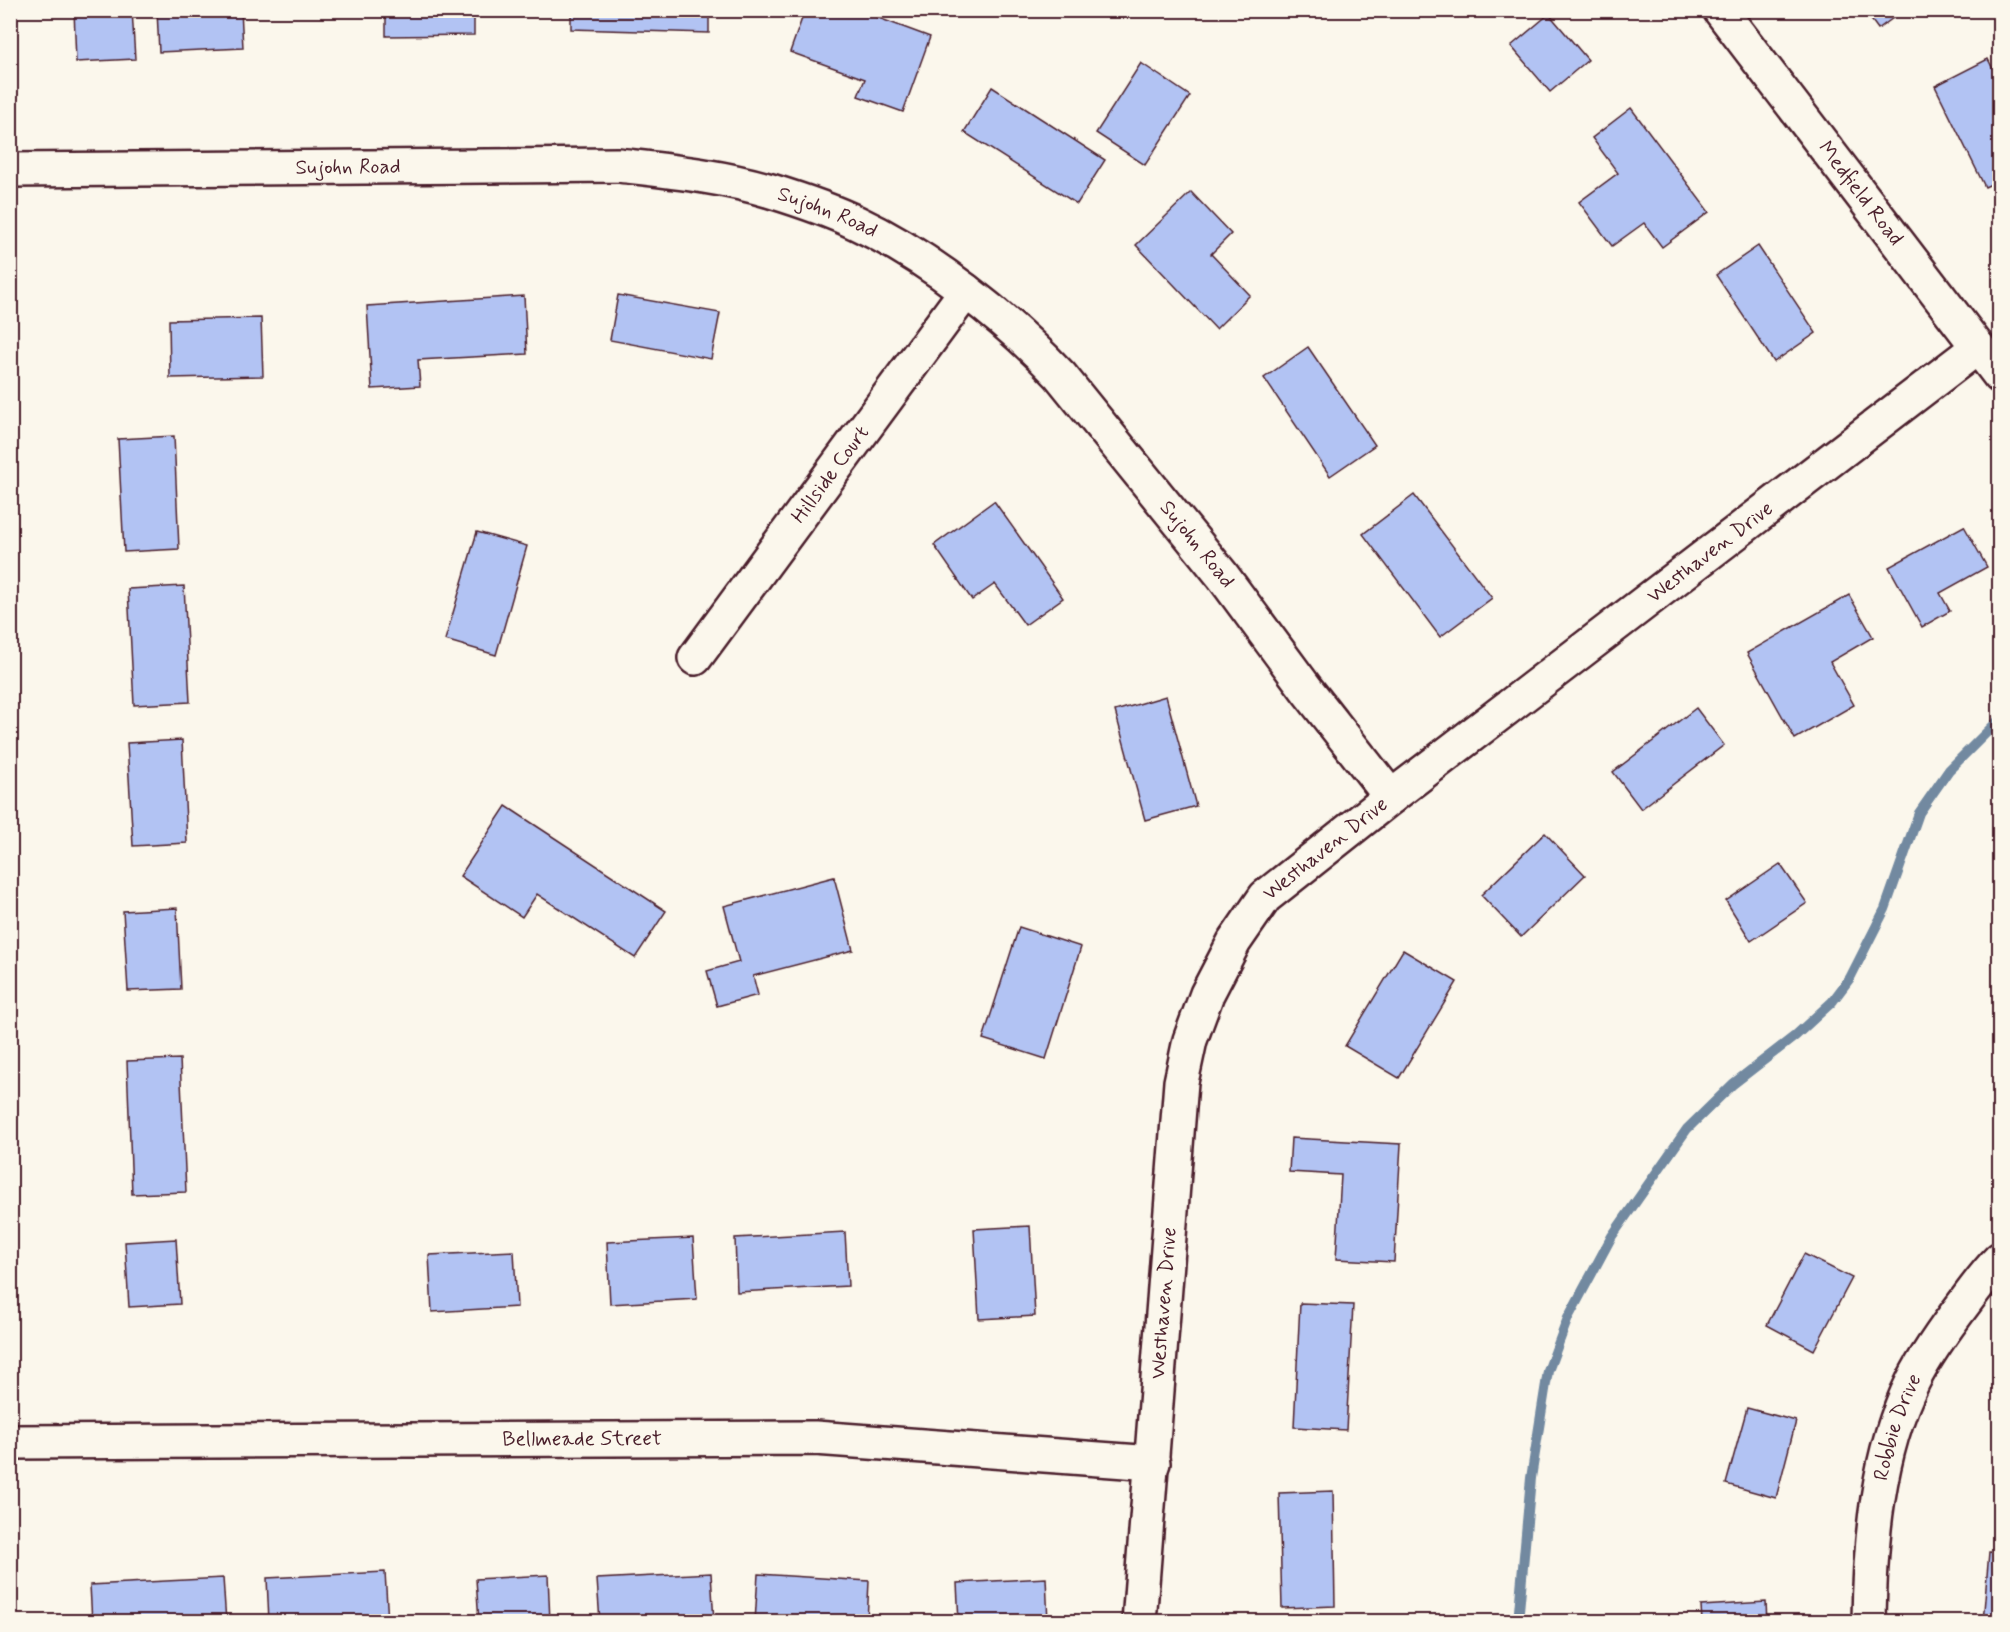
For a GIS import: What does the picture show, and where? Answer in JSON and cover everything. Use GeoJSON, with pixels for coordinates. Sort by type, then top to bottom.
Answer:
{"type":"FeatureCollection","features":[{"type":"Feature","properties":{"kind":"street","name":"Medfield Road"},"geometry":{"type":"LineString","coordinates":[[1720,10],[2000,376]]}},
{"type":"Feature","properties":{"kind":"street","name":"Sujohn Road"},"geometry":{"type":"LineString","coordinates":[[10,170],[618,165],[693,173],[770,191],[856,223],[916,256],[966,291],[1060,375],[1222,575],[1307,690],[1391,797]]}},
{"type":"Feature","properties":{"kind":"street","name":"Hillside Court"},"geometry":{"type":"LineString","coordinates":[[695,658],[966,291]]}},
{"type":"Feature","properties":{"kind":"street","name":"Westhaven Drive"},"geometry":{"type":"LineString","coordinates":[[1139,1622],[1181,1082],[1190,1040],[1207,994],[1234,942],[1265,897],[1391,797],[1978,347]]}},
{"type":"Feature","properties":{"kind":"street","name":"Robbie Drive"},"geometry":{"type":"LineString","coordinates":[[1869,1622],[1874,1522],[1883,1474],[1896,1425],[1912,1382],[1935,1341],[2000,1259]]}},
{"type":"Feature","properties":{"kind":"street","name":"Bellmeade Street"},"geometry":{"type":"LineString","coordinates":[[10,1442],[816,1438],[1153,1463]]}},
{"type":"Feature","properties":{"kind":"building"},"geometry":{"type":"Polygon","coordinates":[[[74,10],[132,10],[135,59],[76,62],[74,10]]]}},
{"type":"Feature","properties":{"kind":"building"},"geometry":{"type":"Polygon","coordinates":[[[157,10],[241,10],[243,48],[159,52],[157,10]]]}},
{"type":"Feature","properties":{"kind":"building"},"geometry":{"type":"Polygon","coordinates":[[[386,10],[474,10],[474,35],[386,36],[386,10]]]}},
{"type":"Feature","properties":{"kind":"building"},"geometry":{"type":"Polygon","coordinates":[[[571,10],[709,10],[709,33],[571,29],[571,10]]]}},
{"type":"Feature","properties":{"kind":"building"},"geometry":{"type":"Polygon","coordinates":[[[805,10],[857,10],[930,37],[903,112],[858,96],[865,79],[790,52],[805,10]]]}},
{"type":"Feature","properties":{"kind":"building"},"geometry":{"type":"Polygon","coordinates":[[[1864,10],[1904,10],[1878,29],[1864,10]]]}},
{"type":"Feature","properties":{"kind":"building"},"geometry":{"type":"Polygon","coordinates":[[[1549,14],[1588,60],[1550,92],[1511,46],[1549,14]]]}},
{"type":"Feature","properties":{"kind":"building"},"geometry":{"type":"Polygon","coordinates":[[[1988,59],[2000,83],[2000,180],[1985,187],[1935,86],[1988,59]]]}},
{"type":"Feature","properties":{"kind":"building"},"geometry":{"type":"Polygon","coordinates":[[[1141,63],[1190,96],[1145,165],[1096,133],[1141,63]]]}},
{"type":"Feature","properties":{"kind":"building"},"geometry":{"type":"Polygon","coordinates":[[[992,87],[1105,160],[1077,204],[964,132],[992,87]]]}},
{"type":"Feature","properties":{"kind":"building"},"geometry":{"type":"Polygon","coordinates":[[[1631,108],[1709,212],[1662,247],[1644,223],[1612,246],[1579,202],[1618,173],[1592,138],[1631,108]]]}},
{"type":"Feature","properties":{"kind":"building"},"geometry":{"type":"Polygon","coordinates":[[[1191,192],[1231,234],[1211,254],[1250,295],[1216,329],[1136,245],[1191,192]]]}},
{"type":"Feature","properties":{"kind":"building"},"geometry":{"type":"Polygon","coordinates":[[[1758,246],[1816,333],[1774,362],[1716,275],[1758,246]]]}},
{"type":"Feature","properties":{"kind":"building"},"geometry":{"type":"Polygon","coordinates":[[[618,295],[720,313],[711,359],[610,340],[618,295]]]}},
{"type":"Feature","properties":{"kind":"building"},"geometry":{"type":"Polygon","coordinates":[[[524,296],[527,354],[418,360],[420,386],[372,389],[367,306],[524,296]]]}},
{"type":"Feature","properties":{"kind":"building"},"geometry":{"type":"Polygon","coordinates":[[[261,318],[263,376],[170,378],[169,320],[261,318]]]}},
{"type":"Feature","properties":{"kind":"building"},"geometry":{"type":"Polygon","coordinates":[[[1308,347],[1375,445],[1330,476],[1264,378],[1308,347]]]}},
{"type":"Feature","properties":{"kind":"building"},"geometry":{"type":"Polygon","coordinates":[[[174,436],[179,549],[124,552],[118,439],[174,436]]]}},
{"type":"Feature","properties":{"kind":"building"},"geometry":{"type":"Polygon","coordinates":[[[1414,495],[1492,598],[1440,637],[1363,534],[1414,495]]]}},
{"type":"Feature","properties":{"kind":"building"},"geometry":{"type":"Polygon","coordinates":[[[994,501],[1063,598],[1025,625],[995,584],[972,600],[934,545],[994,501]]]}},
{"type":"Feature","properties":{"kind":"building"},"geometry":{"type":"Polygon","coordinates":[[[1964,526],[1987,567],[1940,593],[1950,611],[1922,627],[1889,567],[1964,526]]]}},
{"type":"Feature","properties":{"kind":"building"},"geometry":{"type":"Polygon","coordinates":[[[477,532],[527,546],[496,655],[445,640],[477,532]]]}},
{"type":"Feature","properties":{"kind":"building"},"geometry":{"type":"Polygon","coordinates":[[[184,586],[190,702],[134,705],[128,589],[184,586]]]}},
{"type":"Feature","properties":{"kind":"building"},"geometry":{"type":"Polygon","coordinates":[[[1849,595],[1873,637],[1830,662],[1854,705],[1795,739],[1747,653],[1849,595]]]}},
{"type":"Feature","properties":{"kind":"building"},"geometry":{"type":"Polygon","coordinates":[[[1166,696],[1196,806],[1145,820],[1115,711],[1166,696]]]}},
{"type":"Feature","properties":{"kind":"building"},"geometry":{"type":"Polygon","coordinates":[[[1696,708],[1724,745],[1641,809],[1613,772],[1696,708]]]}},
{"type":"Feature","properties":{"kind":"building"},"geometry":{"type":"Polygon","coordinates":[[[182,740],[187,843],[133,846],[127,743],[182,740]]]}},
{"type":"Feature","properties":{"kind":"building"},"geometry":{"type":"Polygon","coordinates":[[[506,806],[666,911],[635,958],[537,894],[522,917],[460,876],[506,806]]]}},
{"type":"Feature","properties":{"kind":"building"},"geometry":{"type":"Polygon","coordinates":[[[1545,833],[1585,875],[1521,937],[1481,895],[1545,833]]]}},
{"type":"Feature","properties":{"kind":"building"},"geometry":{"type":"Polygon","coordinates":[[[1780,864],[1807,903],[1751,941],[1726,901],[1780,864]]]}},
{"type":"Feature","properties":{"kind":"building"},"geometry":{"type":"Polygon","coordinates":[[[834,877],[853,950],[753,976],[758,995],[717,1006],[707,971],[739,962],[724,906],[834,877]]]}},
{"type":"Feature","properties":{"kind":"building"},"geometry":{"type":"Polygon","coordinates":[[[177,908],[181,989],[128,991],[123,911],[177,908]]]}},
{"type":"Feature","properties":{"kind":"building"},"geometry":{"type":"Polygon","coordinates":[[[1019,927],[1081,947],[1046,1059],[983,1039],[1019,927]]]}},
{"type":"Feature","properties":{"kind":"building"},"geometry":{"type":"Polygon","coordinates":[[[1403,950],[1457,982],[1399,1078],[1345,1046],[1403,950]]]}},
{"type":"Feature","properties":{"kind":"building"},"geometry":{"type":"Polygon","coordinates":[[[180,1059],[186,1192],[132,1194],[127,1061],[180,1059]]]}},
{"type":"Feature","properties":{"kind":"building"},"geometry":{"type":"Polygon","coordinates":[[[1291,1138],[1401,1144],[1394,1262],[1336,1259],[1341,1175],[1289,1172],[1291,1138]]]}},
{"type":"Feature","properties":{"kind":"building"},"geometry":{"type":"Polygon","coordinates":[[[1030,1226],[1035,1316],[979,1319],[974,1229],[1030,1226]]]}},
{"type":"Feature","properties":{"kind":"building"},"geometry":{"type":"Polygon","coordinates":[[[845,1232],[848,1286],[737,1292],[735,1238],[845,1232]]]}},
{"type":"Feature","properties":{"kind":"building"},"geometry":{"type":"Polygon","coordinates":[[[693,1238],[697,1299],[610,1304],[607,1242],[693,1238]]]}},
{"type":"Feature","properties":{"kind":"building"},"geometry":{"type":"Polygon","coordinates":[[[176,1239],[180,1304],[129,1307],[125,1242],[176,1239]]]}},
{"type":"Feature","properties":{"kind":"building"},"geometry":{"type":"Polygon","coordinates":[[[514,1251],[517,1307],[432,1312],[429,1255],[514,1251]]]}},
{"type":"Feature","properties":{"kind":"building"},"geometry":{"type":"Polygon","coordinates":[[[1804,1254],[1852,1278],[1814,1350],[1767,1325],[1804,1254]]]}},
{"type":"Feature","properties":{"kind":"building"},"geometry":{"type":"Polygon","coordinates":[[[1300,1303],[1353,1305],[1346,1430],[1294,1427],[1300,1303]]]}},
{"type":"Feature","properties":{"kind":"building"},"geometry":{"type":"Polygon","coordinates":[[[1747,1408],[1796,1421],[1776,1498],[1726,1484],[1747,1408]]]}},
{"type":"Feature","properties":{"kind":"building"},"geometry":{"type":"Polygon","coordinates":[[[1333,1491],[1335,1606],[1282,1608],[1279,1493],[1333,1491]]]}},
{"type":"Feature","properties":{"kind":"building"},"geometry":{"type":"Polygon","coordinates":[[[1989,1552],[2000,1553],[2000,1622],[1983,1622],[1989,1552]]]}},
{"type":"Feature","properties":{"kind":"building"},"geometry":{"type":"Polygon","coordinates":[[[385,1572],[388,1622],[269,1622],[267,1578],[385,1572]]]}},
{"type":"Feature","properties":{"kind":"building"},"geometry":{"type":"Polygon","coordinates":[[[711,1573],[714,1622],[600,1622],[597,1579],[711,1573]]]}},
{"type":"Feature","properties":{"kind":"building"},"geometry":{"type":"Polygon","coordinates":[[[758,1574],[869,1581],[867,1622],[755,1622],[758,1574]]]}},
{"type":"Feature","properties":{"kind":"building"},"geometry":{"type":"Polygon","coordinates":[[[548,1575],[550,1622],[479,1622],[476,1579],[548,1575]]]}},
{"type":"Feature","properties":{"kind":"building"},"geometry":{"type":"Polygon","coordinates":[[[223,1578],[226,1622],[92,1622],[90,1585],[223,1578]]]}},
{"type":"Feature","properties":{"kind":"building"},"geometry":{"type":"Polygon","coordinates":[[[1046,1578],[1048,1622],[959,1622],[957,1583],[1046,1578]]]}},
{"type":"Feature","properties":{"kind":"building"},"geometry":{"type":"Polygon","coordinates":[[[1766,1602],[1767,1622],[1702,1622],[1701,1606],[1766,1602]]]}},
{"type":"Feature","properties":{"kind":"waterway"},"geometry":{"type":"LineString","coordinates":[[1518,1622],[1531,1478],[1548,1371],[1568,1318],[1612,1236],[1687,1129],[1733,1084],[1795,1036],[1832,1002],[1850,978],[1885,909],[1919,813],[1949,770],[2000,719]]}}]}
